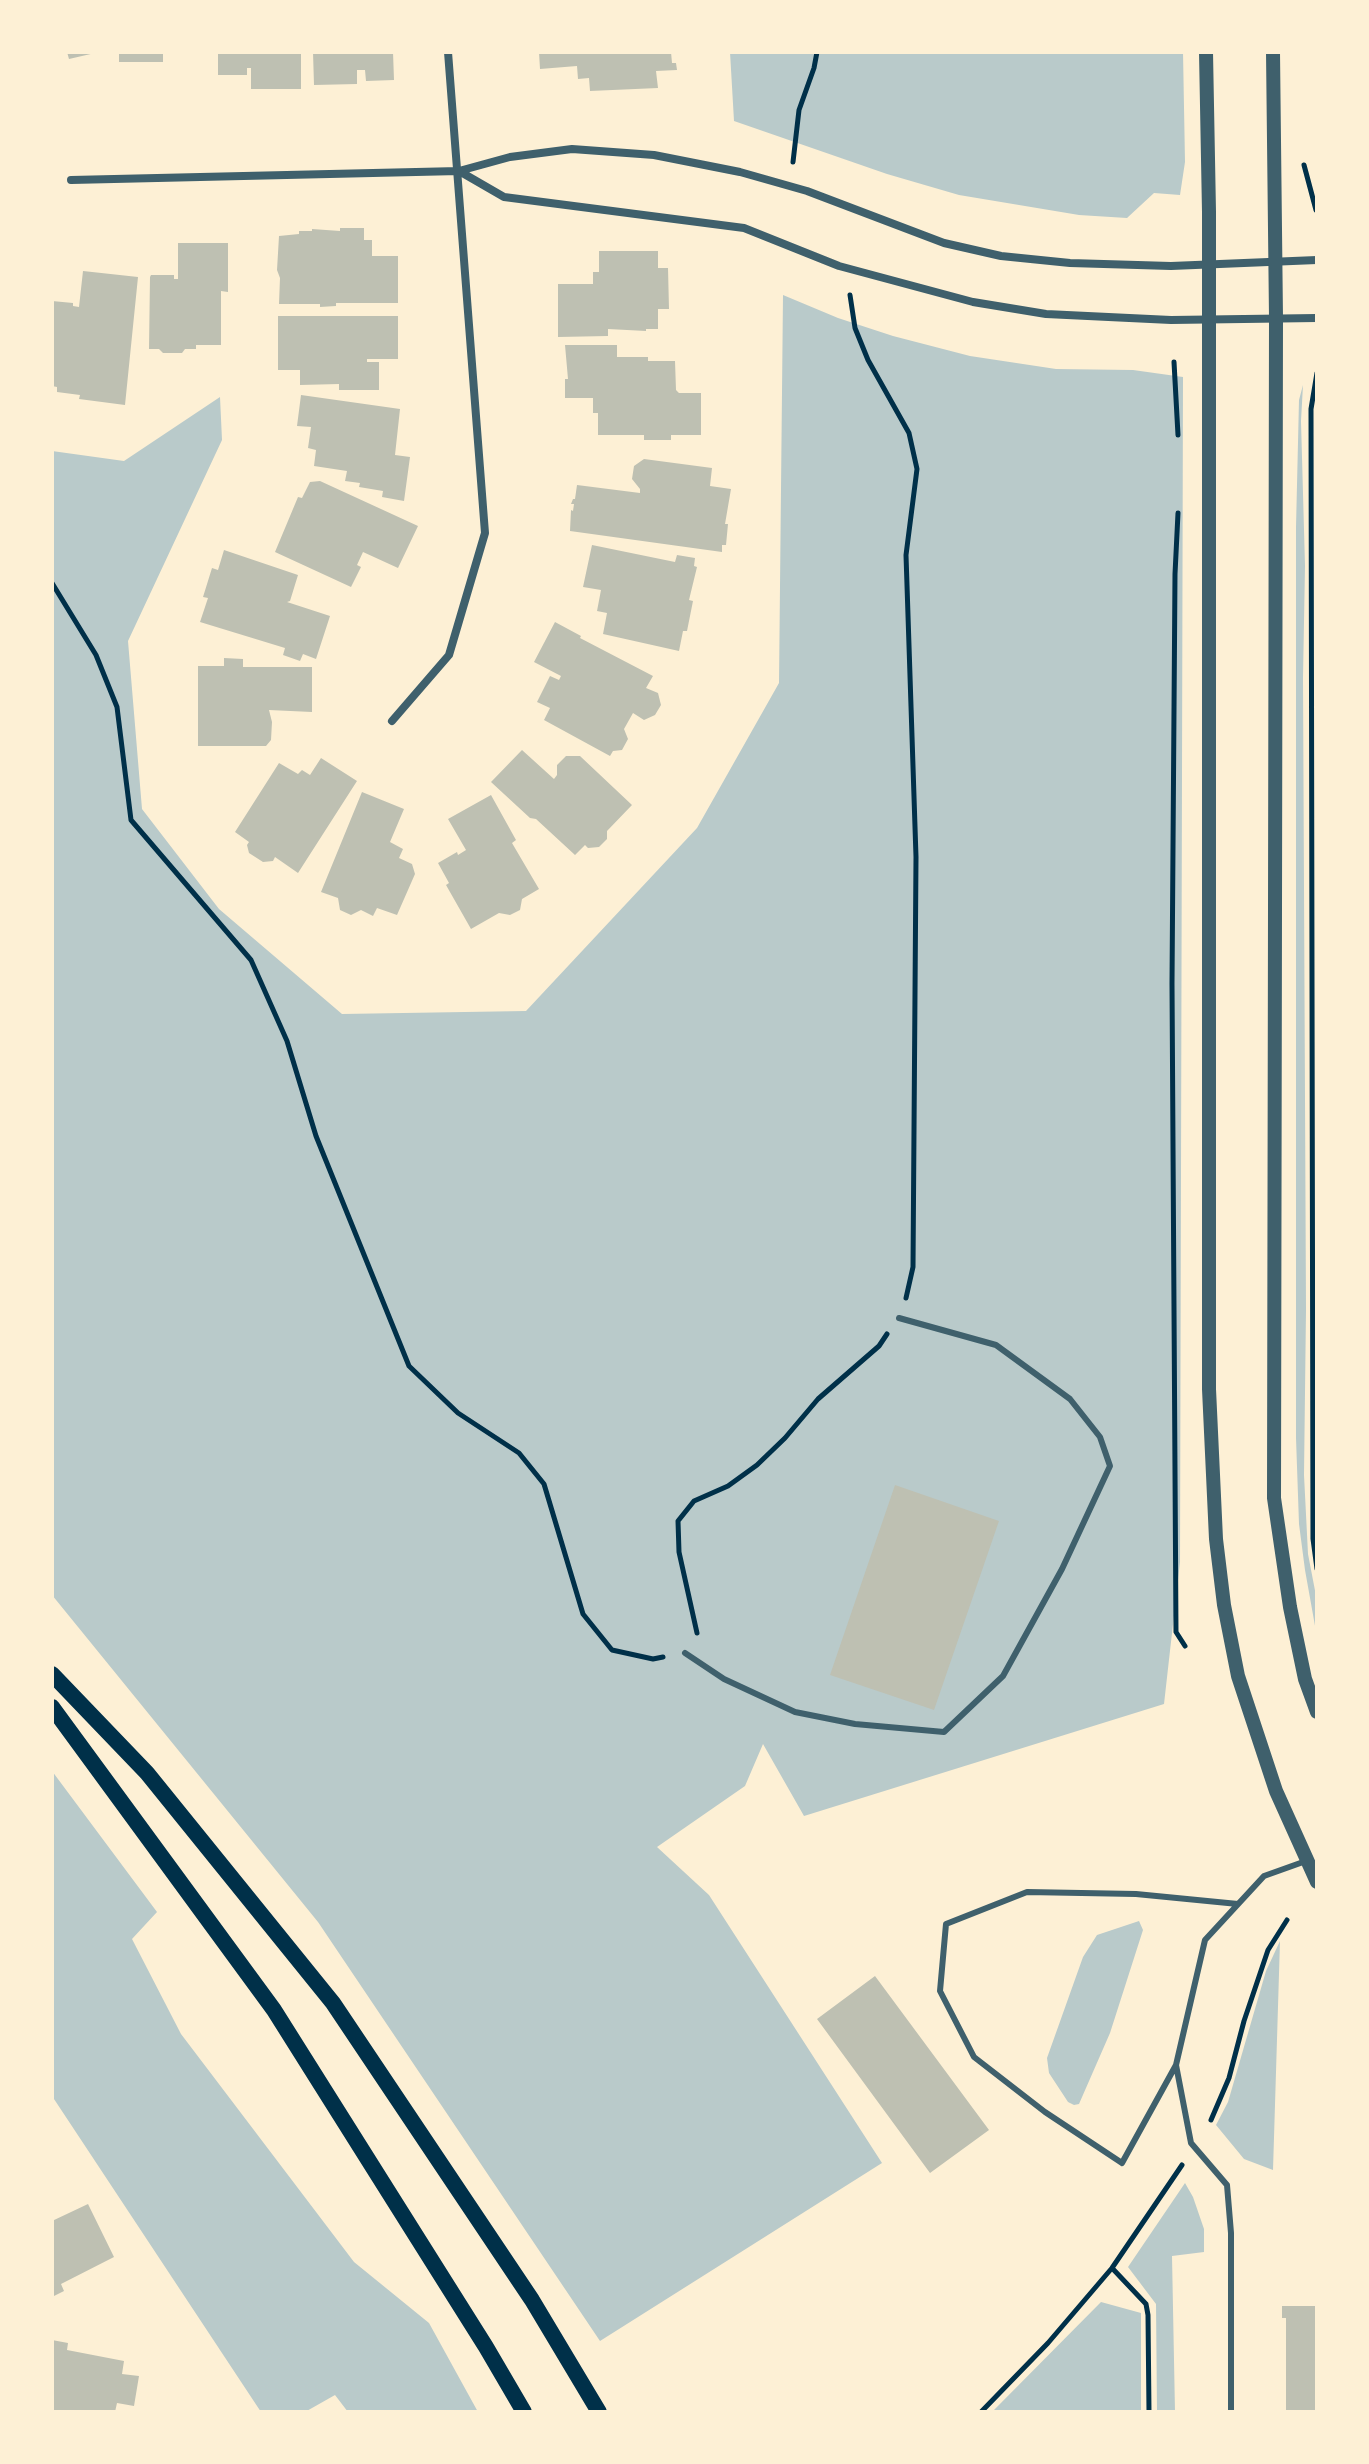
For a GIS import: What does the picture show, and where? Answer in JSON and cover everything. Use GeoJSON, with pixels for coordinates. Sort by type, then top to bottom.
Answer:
{"type":"FeatureCollection","features":[{"type":"Feature","properties":{"kind":"main road"},"geometry":{"type":"LineString","coordinates":[[52,1674],[147,1773],[333,2003],[532,2300],[599,2412]]}},
{"type":"Feature","properties":{"kind":"main road"},"geometry":{"type":"LineString","coordinates":[[52,1707],[274,2010],[524,2412]]}},
{"type":"Feature","properties":{"kind":"street"},"geometry":{"type":"LineString","coordinates":[[392,721],[449,655],[485,533],[448,52]]}},
{"type":"Feature","properties":{"kind":"street"},"geometry":{"type":"LineString","coordinates":[[1206,52],[1209,263],[1209,1389],[1216,1539],[1224,1605],[1238,1676],[1276,1791],[1312,1859],[1317,1882]]}},
{"type":"Feature","properties":{"kind":"street"},"geometry":{"type":"LineString","coordinates":[[1273,52],[1276,318],[1274,1498],[1290,1607],[1305,1679],[1317,1712]]}},
{"type":"Feature","properties":{"kind":"street"},"geometry":{"type":"LineString","coordinates":[[71,180],[459,171],[510,157],[572,149],[654,155],[740,172],[807,191],[944,243],[1001,256],[1070,263],[1173,266],[1317,260]]}},
{"type":"Feature","properties":{"kind":"street"},"geometry":{"type":"LineString","coordinates":[[459,171],[504,197],[744,228],[839,266],[973,302],[1046,314],[1171,320],[1317,318]]}},
{"type":"Feature","properties":{"kind":"lane"},"geometry":{"type":"LineString","coordinates":[[685,1653],[724,1679],[795,1712],[855,1724],[944,1732],[1003,1676],[1062,1569],[1110,1466],[1100,1437],[1070,1399],[996,1345],[899,1318]]}},
{"type":"Feature","properties":{"kind":"lane"},"geometry":{"type":"LineString","coordinates":[[1238,1904],[1136,1894],[1027,1892],[946,1924],[940,1991],[974,2057],[1045,2112],[1122,2163],[1176,2065],[1205,1940],[1264,1876],[1312,1859]]}},
{"type":"Feature","properties":{"kind":"lane"},"geometry":{"type":"LineString","coordinates":[[1176,2065],[1193,2148],[1227,2185],[1231,2233],[1231,2412]]}},
{"type":"Feature","properties":{"kind":"path"},"geometry":{"type":"LineString","coordinates":[[793,162],[799,110],[817,52]]}},
{"type":"Feature","properties":{"kind":"path"},"geometry":{"type":"LineString","coordinates":[[1304,152],[1304,166],[1316,210]]}},
{"type":"Feature","properties":{"kind":"path"},"geometry":{"type":"LineString","coordinates":[[52,583],[96,655],[117,707],[131,820],[251,960],[287,1041],[316,1136],[409,1366],[458,1413],[519,1453],[544,1484],[583,1614],[612,1650],[653,1659],[685,1653],[697,1637],[679,1552],[678,1521],[694,1501],[728,1486],[757,1465],[818,1399],[879,1346],[903,1313],[913,1267],[916,857],[906,555],[917,469],[909,433],[868,360],[855,328],[850,295]]}},
{"type":"Feature","properties":{"kind":"path"},"geometry":{"type":"LineString","coordinates":[[1174,362],[1178,438]]}},
{"type":"Feature","properties":{"kind":"path"},"geometry":{"type":"LineString","coordinates":[[1317,373],[1311,409],[1313,1539],[1317,1569]]}},
{"type":"Feature","properties":{"kind":"path"},"geometry":{"type":"LineString","coordinates":[[1178,512],[1172,983],[1176,1632],[1185,1646]]}},
{"type":"Feature","properties":{"kind":"path"},"geometry":{"type":"LineString","coordinates":[[981,2412],[1048,2343],[1112,2268],[1215,2113],[1268,1950],[1287,1920]]}},
{"type":"Feature","properties":{"kind":"path"},"geometry":{"type":"LineString","coordinates":[[1112,2268],[1146,2304],[1149,2412]]}},
{"type":"Feature","properties":{"kind":"shaded area"},"geometry":{"type":"Polygon","coordinates":[[[730,52],[1183,52],[1185,162],[1180,195],[1154,193],[1127,218],[1079,215],[959,195],[887,174],[734,121],[730,52]]]}},
{"type":"Feature","properties":{"kind":"shaded area"},"geometry":{"type":"Polygon","coordinates":[[[783,295],[893,336],[970,356],[1056,369],[1133,370],[1183,377],[1180,1562],[1164,1704],[804,1816],[763,1744],[745,1786],[657,1847],[709,1895],[882,2163],[600,2341],[318,1922],[52,1595],[52,451],[124,461],[220,397],[222,440],[128,641],[142,809],[219,909],[342,1014],[526,1011],[697,828],[779,683],[783,295]]]}},
{"type":"Feature","properties":{"kind":"shaded area"},"geometry":{"type":"Polygon","coordinates":[[[1303,385],[1304,1475],[1308,1554],[1317,1601],[1317,1637],[1299,1524],[1296,1438],[1296,527],[1299,400],[1303,385]]]}},
{"type":"Feature","properties":{"kind":"shaded area"},"geometry":{"type":"Polygon","coordinates":[[[52,1771],[157,1912],[132,1939],[181,2034],[354,2262],[429,2323],[478,2412],[348,2412],[335,2395],[305,2412],[261,2412],[52,2096],[52,1771]]]}},
{"type":"Feature","properties":{"kind":"shaded area"},"geometry":{"type":"Polygon","coordinates":[[[1139,1921],[1143,1930],[1110,2033],[1079,2104],[1074,2105],[1068,2102],[1049,2073],[1047,2058],[1083,1957],[1097,1935],[1139,1921]]]}},
{"type":"Feature","properties":{"kind":"shaded area"},"geometry":{"type":"Polygon","coordinates":[[[1280,1941],[1273,2170],[1244,2159],[1216,2125],[1228,2102],[1266,1971],[1280,1941]]]}},
{"type":"Feature","properties":{"kind":"shaded area"},"geometry":{"type":"Polygon","coordinates":[[[1185,2183],[1204,2229],[1204,2252],[1172,2256],[1175,2412],[1157,2412],[1156,2304],[1128,2267],[1185,2183]]]}},
{"type":"Feature","properties":{"kind":"shaded area"},"geometry":{"type":"Polygon","coordinates":[[[1101,2302],[1141,2313],[1141,2412],[992,2412],[1101,2302]]]}},
{"type":"Feature","properties":{"kind":"building"},"geometry":{"type":"Polygon","coordinates":[[[67,52],[95,52],[95,53],[69,59],[67,52]]]}},
{"type":"Feature","properties":{"kind":"building"},"geometry":{"type":"Polygon","coordinates":[[[119,52],[163,52],[163,62],[119,62],[119,52]]]}},
{"type":"Feature","properties":{"kind":"building"},"geometry":{"type":"Polygon","coordinates":[[[218,52],[301,52],[301,89],[251,89],[251,68],[247,68],[247,75],[218,75],[218,52]]]}},
{"type":"Feature","properties":{"kind":"building"},"geometry":{"type":"Polygon","coordinates":[[[313,52],[393,52],[394,80],[366,81],[365,70],[357,70],[357,84],[314,85],[313,52]]]}},
{"type":"Feature","properties":{"kind":"building"},"geometry":{"type":"Polygon","coordinates":[[[539,52],[671,52],[672,63],[676,63],[677,70],[656,71],[658,88],[590,91],[589,78],[578,79],[577,66],[540,69],[539,52]]]}},
{"type":"Feature","properties":{"kind":"building"},"geometry":{"type":"Polygon","coordinates":[[[340,228],[364,228],[364,240],[372,240],[372,256],[398,256],[398,303],[336,303],[336,306],[320,307],[320,304],[279,304],[279,236],[312,229],[340,231],[340,228]]]}},
{"type":"Feature","properties":{"kind":"building"},"geometry":{"type":"Polygon","coordinates":[[[178,243],[228,243],[228,292],[221,291],[221,345],[196,345],[196,349],[185,349],[182,353],[163,353],[159,349],[149,349],[150,277],[174,275],[174,279],[178,279],[178,243]]]}},
{"type":"Feature","properties":{"kind":"building"},"geometry":{"type":"Polygon","coordinates":[[[599,251],[658,251],[658,268],[668,268],[669,309],[658,309],[658,329],[608,329],[608,336],[558,337],[558,284],[593,284],[593,272],[599,272],[599,251]]]}},
{"type":"Feature","properties":{"kind":"building"},"geometry":{"type":"Polygon","coordinates":[[[83,271],[138,277],[125,405],[79,399],[80,395],[57,392],[57,387],[52,386],[52,301],[73,303],[73,306],[79,307],[83,271]]]}},
{"type":"Feature","properties":{"kind":"building"},"geometry":{"type":"Polygon","coordinates":[[[278,316],[398,316],[398,359],[367,359],[367,362],[379,362],[379,390],[339,390],[339,384],[300,385],[300,370],[278,370],[278,316]]]}},
{"type":"Feature","properties":{"kind":"building"},"geometry":{"type":"Polygon","coordinates":[[[565,345],[617,345],[617,357],[675,361],[676,390],[679,393],[701,393],[701,435],[671,435],[671,440],[644,440],[644,435],[598,435],[598,413],[593,413],[593,398],[565,398],[565,379],[568,379],[565,345]]]}},
{"type":"Feature","properties":{"kind":"building"},"geometry":{"type":"Polygon","coordinates":[[[301,395],[400,409],[395,455],[410,457],[404,501],[382,497],[383,491],[345,481],[347,471],[314,466],[316,450],[308,448],[311,427],[297,426],[301,395]]]}},
{"type":"Feature","properties":{"kind":"building"},"geometry":{"type":"Polygon","coordinates":[[[644,459],[712,468],[710,486],[731,489],[725,524],[728,524],[726,545],[722,545],[722,552],[570,531],[574,504],[571,504],[577,485],[640,493],[632,479],[634,466],[644,459]]]}},
{"type":"Feature","properties":{"kind":"building"},"geometry":{"type":"Polygon","coordinates":[[[320,481],[418,526],[398,568],[363,552],[357,565],[361,567],[351,587],[275,552],[298,497],[302,498],[310,482],[320,481]]]}},
{"type":"Feature","properties":{"kind":"building"},"geometry":{"type":"Polygon","coordinates":[[[592,545],[675,562],[677,555],[695,558],[694,566],[697,567],[689,600],[693,601],[679,651],[603,634],[607,613],[597,611],[601,590],[583,587],[592,545]]]}},
{"type":"Feature","properties":{"kind":"building"},"geometry":{"type":"Polygon","coordinates":[[[224,550],[298,575],[290,601],[287,602],[330,616],[316,659],[303,654],[300,661],[283,655],[285,648],[200,622],[208,598],[203,597],[212,568],[218,570],[224,550]]]}},
{"type":"Feature","properties":{"kind":"building"},"geometry":{"type":"Polygon","coordinates":[[[555,622],[653,676],[646,688],[658,693],[661,705],[655,715],[644,720],[633,713],[624,729],[628,739],[622,750],[613,751],[610,756],[544,720],[550,708],[537,702],[550,676],[559,680],[561,676],[534,662],[555,622]]]}},
{"type":"Feature","properties":{"kind":"building"},"geometry":{"type":"Polygon","coordinates":[[[224,658],[243,659],[243,667],[312,667],[312,712],[269,710],[271,740],[266,746],[198,746],[198,666],[224,666],[224,658]]]}},
{"type":"Feature","properties":{"kind":"building"},"geometry":{"type":"Polygon","coordinates":[[[522,750],[554,779],[557,765],[566,756],[580,756],[632,805],[607,831],[607,839],[599,847],[588,848],[585,845],[575,855],[491,782],[522,750]]]}},
{"type":"Feature","properties":{"kind":"building"},"geometry":{"type":"Polygon","coordinates":[[[321,758],[357,781],[298,873],[275,857],[273,861],[263,862],[249,853],[249,842],[235,832],[279,763],[298,774],[302,770],[310,775],[321,758]]]}},
{"type":"Feature","properties":{"kind":"building"},"geometry":{"type":"Polygon","coordinates":[[[362,792],[404,809],[390,842],[403,849],[399,858],[412,864],[415,874],[397,915],[377,908],[373,916],[361,910],[351,915],[340,910],[338,898],[321,892],[362,792]]]}},
{"type":"Feature","properties":{"kind":"building"},"geometry":{"type":"Polygon","coordinates":[[[491,795],[516,840],[512,843],[539,889],[522,899],[520,910],[510,915],[499,913],[471,929],[446,885],[449,883],[438,863],[466,850],[448,819],[491,795]]]}},
{"type":"Feature","properties":{"kind":"building"},"geometry":{"type":"Polygon","coordinates":[[[895,1485],[999,1521],[934,1710],[830,1675],[895,1485]]]}},
{"type":"Feature","properties":{"kind":"building"},"geometry":{"type":"Polygon","coordinates":[[[875,1976],[989,2130],[930,2173],[817,2019],[875,1976]]]}},
{"type":"Feature","properties":{"kind":"building"},"geometry":{"type":"Polygon","coordinates":[[[88,2204],[114,2257],[61,2284],[64,2291],[52,2297],[52,2221],[88,2204]]]}},
{"type":"Feature","properties":{"kind":"building"},"geometry":{"type":"Polygon","coordinates":[[[1282,2306],[1317,2306],[1317,2412],[1286,2412],[1286,2318],[1282,2318],[1282,2306]]]}},
{"type":"Feature","properties":{"kind":"building"},"geometry":{"type":"Polygon","coordinates":[[[52,2340],[68,2343],[67,2350],[124,2361],[122,2374],[139,2376],[134,2406],[117,2403],[115,2412],[52,2412],[52,2340]]]}}]}
